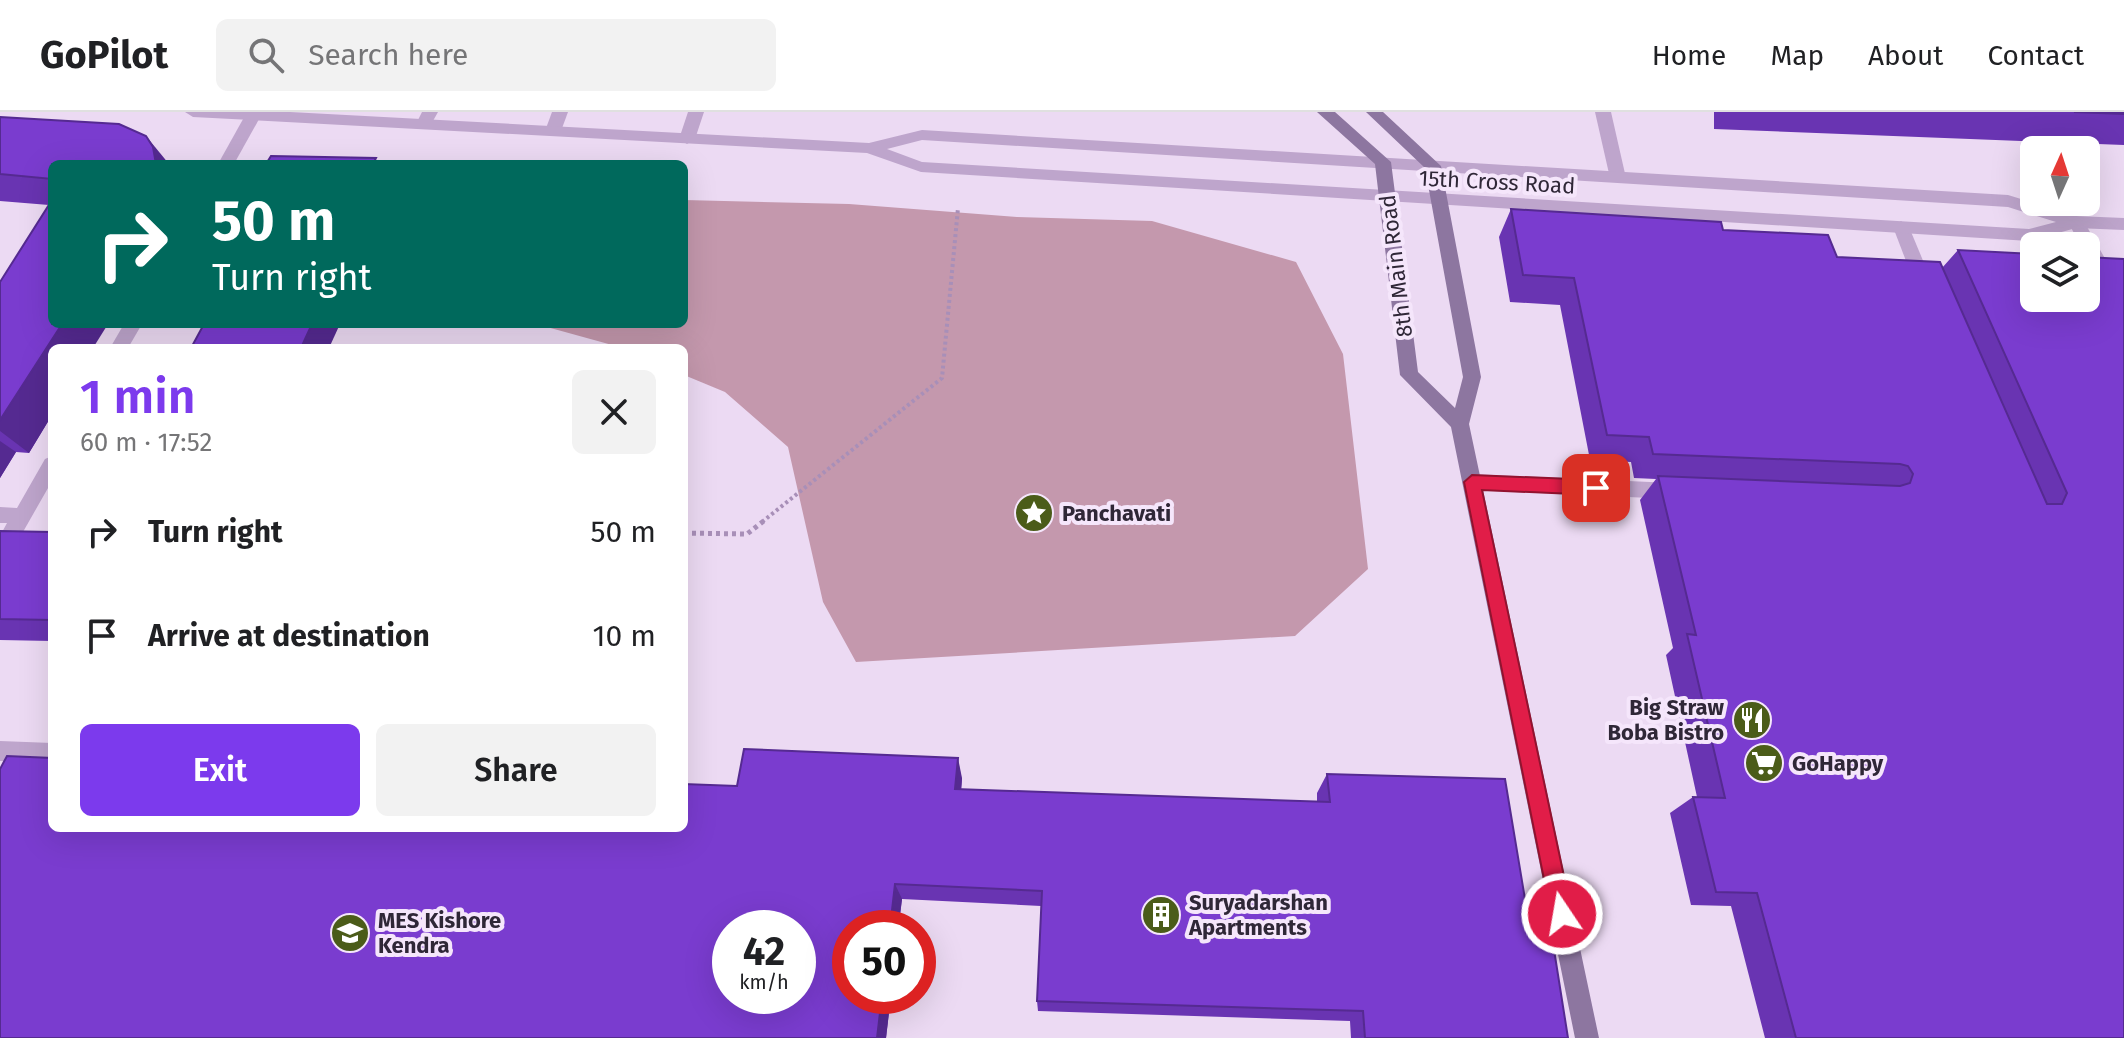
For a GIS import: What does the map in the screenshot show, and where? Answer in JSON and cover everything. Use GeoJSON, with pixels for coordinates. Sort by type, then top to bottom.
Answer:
{"type":"FeatureCollection","features":[{"type":"Feature","properties":{"kind":"main road","name":"8th Main Road"},"geometry":{"type":"LineString","coordinates":[[1325,112],[1383,162],[1409,375],[1460,424]]}},
{"type":"Feature","properties":{"kind":"main road"},"geometry":{"type":"LineString","coordinates":[[1374,112],[1433,166],[1472,377],[1460,424],[1587,1038]]}},
{"type":"Feature","properties":{"kind":"street","name":"15th Cross Road"},"geometry":{"type":"LineString","coordinates":[[193,112],[427,118],[553,131],[869,148],[922,135],[2008,201],[2076,222],[2124,224]]}},
{"type":"Feature","properties":{"kind":"street"},"geometry":{"type":"LineString","coordinates":[[553,131],[560,112]]}},
{"type":"Feature","properties":{"kind":"street"},"geometry":{"type":"LineString","coordinates":[[687,139],[696,112]]}},
{"type":"Feature","properties":{"kind":"street"},"geometry":{"type":"LineString","coordinates":[[1603,112],[1618,178]]}},
{"type":"Feature","properties":{"kind":"street"},"geometry":{"type":"LineString","coordinates":[[228,160],[254,114]]}},
{"type":"Feature","properties":{"kind":"street","name":"15th Cross Road"},"geometry":{"type":"LineString","coordinates":[[869,148],[921,167],[1438,201],[2029,235],[2076,222]]}},
{"type":"Feature","properties":{"kind":"street"},"geometry":{"type":"LineString","coordinates":[[2076,222],[2124,307]]}},
{"type":"Feature","properties":{"kind":"street"},"geometry":{"type":"LineString","coordinates":[[1901,227],[1933,305]]}},
{"type":"Feature","properties":{"kind":"street"},"geometry":{"type":"LineString","coordinates":[[0,554],[48,471]]}},
{"type":"Feature","properties":{"kind":"street"},"geometry":{"type":"LineString","coordinates":[[1472,482],[1688,491]]}},
{"type":"Feature","properties":{"kind":"street"},"geometry":{"type":"LineString","coordinates":[[0,515],[22,516]]}},
{"type":"Feature","properties":{"kind":"street"},"geometry":{"type":"LineString","coordinates":[[0,751],[48,753]]}},
{"type":"Feature","properties":{"kind":"path"},"geometry":{"type":"LineString","coordinates":[[688,533],[747,534],[942,378],[959,199]]}},
{"type":"Feature","properties":{"kind":"shaded area","name":"Panchavati"},"geometry":{"type":"Polygon","coordinates":[[[688,200],[849,204],[1017,217],[1152,221],[1296,262],[1343,354],[1368,569],[1295,636],[856,662],[823,602],[788,447],[725,392],[688,377],[688,344],[608,344],[550,328],[688,328],[688,200]]]}},
{"type":"Feature","properties":{"kind":"building"},"geometry":{"type":"Polygon","coordinates":[[[2074,112],[2124,112],[2124,114],[2074,112]]]}},
{"type":"Feature","properties":{"kind":"building"},"geometry":{"type":"Polygon","coordinates":[[[0,117],[119,124],[146,136],[153,147],[155,160],[48,160],[48,179],[0,174],[0,117]]]}},
{"type":"Feature","properties":{"kind":"building"},"geometry":{"type":"Polygon","coordinates":[[[271,156],[376,158],[375,160],[268,160],[271,156]]]}},
{"type":"Feature","properties":{"kind":"building"},"geometry":{"type":"Polygon","coordinates":[[[48,206],[48,328],[59,328],[0,420],[0,282],[48,206]]]}},
{"type":"Feature","properties":{"kind":"building"},"geometry":{"type":"Polygon","coordinates":[[[1511,209],[1721,222],[1723,230],[1828,235],[1837,257],[1940,262],[2047,504],[2062,504],[2067,493],[1958,250],[2020,253],[2020,312],[2100,312],[2100,258],[2124,259],[2124,1038],[1796,1038],[1757,893],[1716,892],[1693,797],[1725,798],[1687,634],[1696,635],[1658,476],[1900,486],[1910,483],[1913,474],[1908,466],[1900,464],[1653,454],[1649,437],[1607,435],[1574,278],[1523,275],[1511,209]]]}},
{"type":"Feature","properties":{"kind":"building"},"geometry":{"type":"Polygon","coordinates":[[[202,328],[310,328],[303,344],[193,344],[202,328]]]}},
{"type":"Feature","properties":{"kind":"building"},"geometry":{"type":"Polygon","coordinates":[[[0,531],[48,532],[48,620],[0,619],[0,531]]]}},
{"type":"Feature","properties":{"kind":"building"},"geometry":{"type":"Polygon","coordinates":[[[744,749],[958,758],[955,789],[1330,802],[1327,774],[1505,779],[1528,917],[1549,918],[1568,1038],[1365,1038],[1363,1011],[1037,1001],[1042,891],[895,884],[892,910],[832,910],[832,1014],[880,1014],[877,1038],[0,1038],[0,769],[7,756],[48,758],[48,832],[688,832],[688,784],[737,786],[744,749]]]}},
{"type":"Feature","properties":{"kind":"place","name":"Panchavati"},"geometry":{"type":"Point","coordinates":[1034,513]}},
{"type":"Feature","properties":{"kind":"place","name":"Big Straw Boba Bistro"},"geometry":{"type":"Point","coordinates":[1752,720]}},
{"type":"Feature","properties":{"kind":"place","name":"GoHappy"},"geometry":{"type":"Point","coordinates":[1764,763]}},
{"type":"Feature","properties":{"kind":"place","name":"Suryadarshan Apartments"},"geometry":{"type":"Point","coordinates":[1161,915]}},
{"type":"Feature","properties":{"kind":"place","name":"MES Kishore Kendra"},"geometry":{"type":"Point","coordinates":[350,933]}},
{"type":"Feature","properties":{"kind":"route"},"geometry":{"type":"LineString","coordinates":[[1562,914],[1472,482],[1596,488]]}}]}
